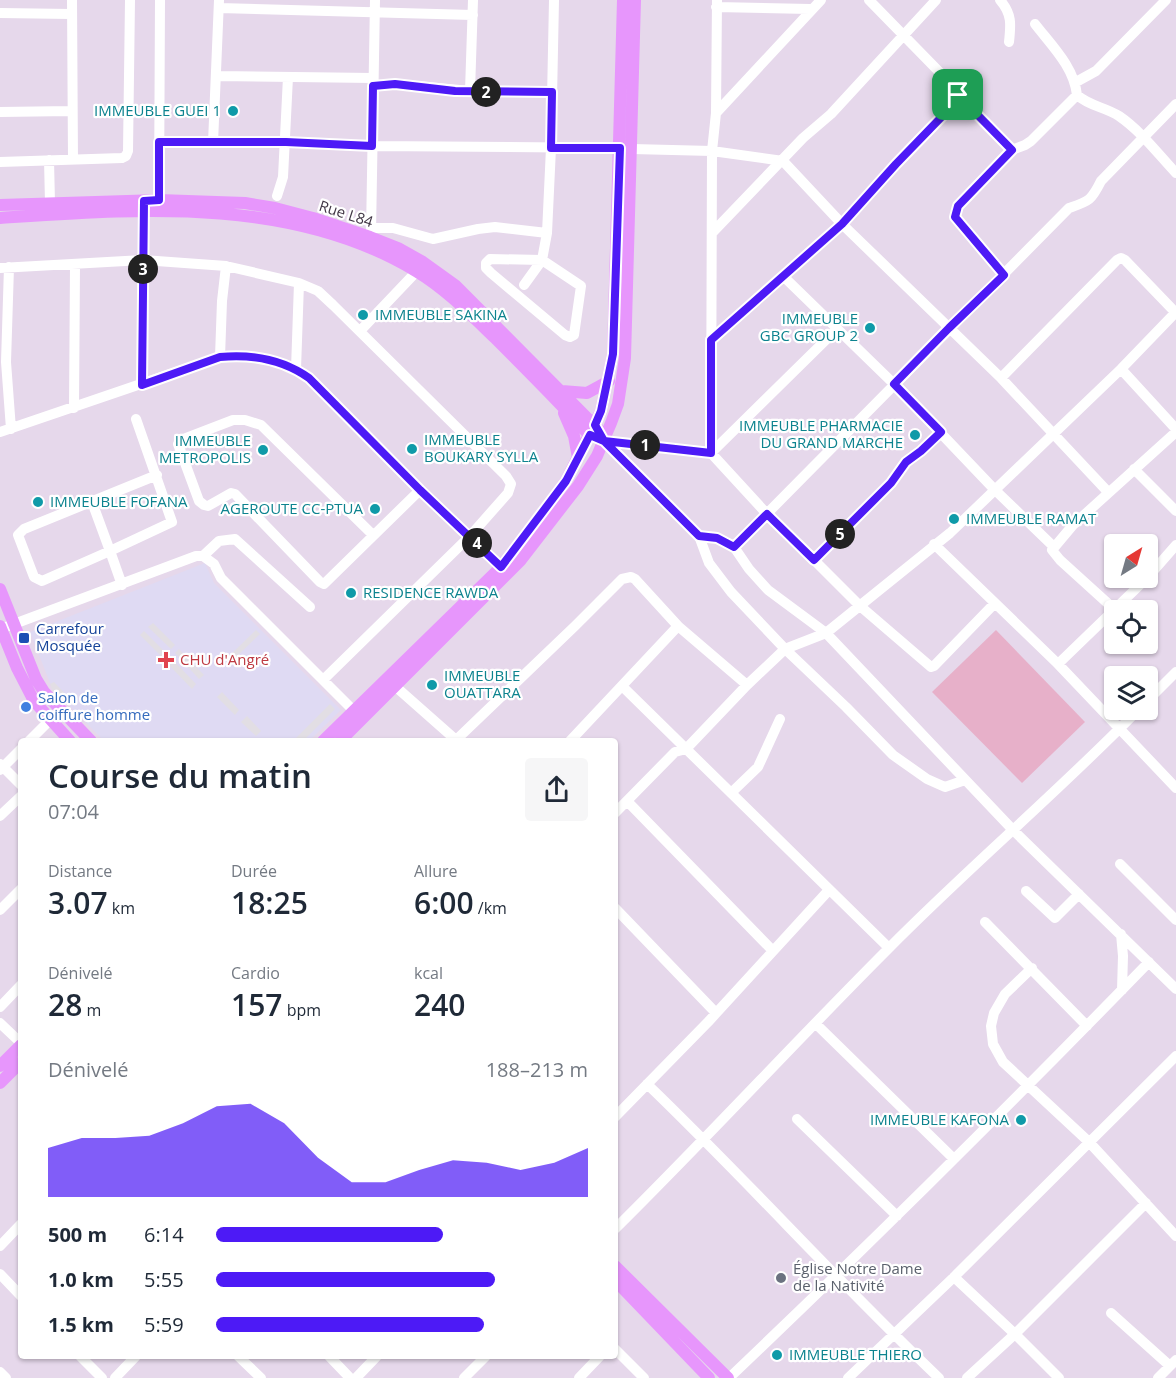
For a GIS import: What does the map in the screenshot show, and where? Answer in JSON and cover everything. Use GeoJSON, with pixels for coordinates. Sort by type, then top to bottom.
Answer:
{"type":"FeatureCollection","features":[{"type":"Feature","properties":{"kind":"main road"},"geometry":{"type":"LineString","coordinates":[[327,738],[396,687],[520,561],[578,486],[604,441],[618,404],[625,358],[626,148],[623,0]]}},
{"type":"Feature","properties":{"kind":"main road"},"geometry":{"type":"LineString","coordinates":[[342,738],[358,715],[501,567],[566,481],[601,411],[613,354],[635,0]]}},
{"type":"Feature","properties":{"kind":"main road","name":"Rue L84"},"geometry":{"type":"LineString","coordinates":[[0,205],[50,203],[144,206],[159,200],[244,204],[275,208],[371,232],[423,262],[455,285],[604,441]]}},
{"type":"Feature","properties":{"kind":"main road"},"geometry":{"type":"LineString","coordinates":[[6,218],[144,206],[269,218],[315,228],[367,246],[417,271],[458,302],[559,395],[574,435],[578,458]]}},
{"type":"Feature","properties":{"kind":"main road"},"geometry":{"type":"LineString","coordinates":[[559,395],[587,393],[609,381]]}},
{"type":"Feature","properties":{"kind":"main road"},"geometry":{"type":"LineString","coordinates":[[0,590],[36,679],[44,692],[88,738]]}},
{"type":"Feature","properties":{"kind":"main road"},"geometry":{"type":"LineString","coordinates":[[0,628],[23,684],[34,701],[67,738]]}},
{"type":"Feature","properties":{"kind":"main road"},"geometry":{"type":"LineString","coordinates":[[69,738],[77,728]]}},
{"type":"Feature","properties":{"kind":"main road"},"geometry":{"type":"LineString","coordinates":[[0,1066],[18,1047]]}},
{"type":"Feature","properties":{"kind":"main road"},"geometry":{"type":"LineString","coordinates":[[0,1083],[18,1065]]}},
{"type":"Feature","properties":{"kind":"main road"},"geometry":{"type":"LineString","coordinates":[[618,1269],[729,1378]]}},
{"type":"Feature","properties":{"kind":"main road"},"geometry":{"type":"LineString","coordinates":[[618,1283],[709,1378]]}},
{"type":"Feature","properties":{"kind":"street"},"geometry":{"type":"LineString","coordinates":[[72,0],[73,160]]}},
{"type":"Feature","properties":{"kind":"street"},"geometry":{"type":"LineString","coordinates":[[0,162],[122,158],[126,156],[128,151],[130,0]]}},
{"type":"Feature","properties":{"kind":"street"},"geometry":{"type":"LineString","coordinates":[[159,200],[160,0]]}},
{"type":"Feature","properties":{"kind":"street"},"geometry":{"type":"LineString","coordinates":[[375,0],[371,232],[393,228],[434,239],[478,229],[495,228],[547,233]]}},
{"type":"Feature","properties":{"kind":"street"},"geometry":{"type":"LineString","coordinates":[[470,92],[474,0]]}},
{"type":"Feature","properties":{"kind":"street"},"geometry":{"type":"LineString","coordinates":[[524,285],[542,260],[547,233],[554,0]]}},
{"type":"Feature","properties":{"kind":"street"},"geometry":{"type":"LineString","coordinates":[[716,113],[810,9],[821,0]]}},
{"type":"Feature","properties":{"kind":"street"},"geometry":{"type":"LineString","coordinates":[[869,0],[1012,150]]}},
{"type":"Feature","properties":{"kind":"street"},"geometry":{"type":"LineString","coordinates":[[712,233],[803,138],[831,114],[936,0]]}},
{"type":"Feature","properties":{"kind":"street"},"geometry":{"type":"LineString","coordinates":[[1000,0],[1008,10],[1011,21],[1009,42]]}},
{"type":"Feature","properties":{"kind":"street"},"geometry":{"type":"LineString","coordinates":[[1076,82],[1096,71],[1166,0]]}},
{"type":"Feature","properties":{"kind":"street"},"geometry":{"type":"LineString","coordinates":[[711,453],[712,151],[716,113],[716,3],[810,9]]}},
{"type":"Feature","properties":{"kind":"street"},"geometry":{"type":"LineString","coordinates":[[213,143],[219,4],[375,13],[473,15]]}},
{"type":"Feature","properties":{"kind":"street"},"geometry":{"type":"LineString","coordinates":[[0,14],[71,14]]}},
{"type":"Feature","properties":{"kind":"street"},"geometry":{"type":"LineString","coordinates":[[1035,24],[1066,64],[1076,82],[1077,95],[1086,104],[1120,117],[1143,137],[1176,173]]}},
{"type":"Feature","properties":{"kind":"street"},"geometry":{"type":"LineString","coordinates":[[217,76],[373,82],[470,92],[552,92]]}},
{"type":"Feature","properties":{"kind":"street"},"geometry":{"type":"LineString","coordinates":[[277,196],[283,177],[288,77]]}},
{"type":"Feature","properties":{"kind":"street"},"geometry":{"type":"LineString","coordinates":[[711,340],[842,224],[956,102],[958,95]]}},
{"type":"Feature","properties":{"kind":"street"},"geometry":{"type":"LineString","coordinates":[[1004,275],[955,217],[955,211],[1012,150],[1026,146],[1077,95]]}},
{"type":"Feature","properties":{"kind":"street"},"geometry":{"type":"LineString","coordinates":[[734,547],[1069,208],[1087,203],[1093,197],[1101,181],[1176,104]]}},
{"type":"Feature","properties":{"kind":"street"},"geometry":{"type":"LineString","coordinates":[[0,112],[71,111]]}},
{"type":"Feature","properties":{"kind":"street"},"geometry":{"type":"LineString","coordinates":[[159,142],[626,148],[712,151],[783,161],[842,224],[1001,378],[1108,492]]}},
{"type":"Feature","properties":{"kind":"street"},"geometry":{"type":"LineString","coordinates":[[49,160],[50,203]]}},
{"type":"Feature","properties":{"kind":"street"},"geometry":{"type":"LineString","coordinates":[[142,385],[144,206]]}},
{"type":"Feature","properties":{"kind":"street"},"geometry":{"type":"LineString","coordinates":[[618,810],[675,752],[686,749],[785,649],[826,633],[950,533],[1121,369],[1176,312],[1121,258],[1001,378]]}},
{"type":"Feature","properties":{"kind":"street"},"geometry":{"type":"LineString","coordinates":[[490,259],[542,260],[581,286],[574,335],[570,337],[486,268],[486,263],[490,259]]}},
{"type":"Feature","properties":{"kind":"street"},"geometry":{"type":"LineString","coordinates":[[11,429],[6,362],[4,268],[143,260],[226,266],[299,283],[318,291],[506,476],[511,484],[508,492],[470,536],[323,680]]}},
{"type":"Feature","properties":{"kind":"street"},"geometry":{"type":"LineString","coordinates":[[74,408],[75,265]]}},
{"type":"Feature","properties":{"kind":"street"},"geometry":{"type":"LineString","coordinates":[[220,357],[226,266]]}},
{"type":"Feature","properties":{"kind":"street"},"geometry":{"type":"LineString","coordinates":[[360,331],[417,271]]}},
{"type":"Feature","properties":{"kind":"street"},"geometry":{"type":"LineString","coordinates":[[783,276],[894,384],[994,489],[1054,547]]}},
{"type":"Feature","properties":{"kind":"street"},"geometry":{"type":"LineString","coordinates":[[296,369],[299,283]]}},
{"type":"Feature","properties":{"kind":"street"},"geometry":{"type":"LineString","coordinates":[[711,453],[837,328]]}},
{"type":"Feature","properties":{"kind":"street"},"geometry":{"type":"LineString","coordinates":[[0,432],[220,357],[269,359],[296,369],[309,378],[420,490],[501,567]]}},
{"type":"Feature","properties":{"kind":"street"},"geometry":{"type":"LineString","coordinates":[[1104,600],[1052,551],[1073,525],[1176,430],[1121,369]]}},
{"type":"Feature","properties":{"kind":"street"},"geometry":{"type":"LineString","coordinates":[[136,419],[157,475],[172,522],[42,581],[34,577],[18,535],[24,529],[157,475]]}},
{"type":"Feature","properties":{"kind":"street"},"geometry":{"type":"LineString","coordinates":[[373,535],[261,425],[245,420],[233,420],[181,440],[178,444],[199,501],[208,506],[231,493],[236,494],[324,584],[420,490]]}},
{"type":"Feature","properties":{"kind":"street"},"geometry":{"type":"LineString","coordinates":[[814,560],[891,483],[906,462],[941,432]]}},
{"type":"Feature","properties":{"kind":"street"},"geometry":{"type":"LineString","coordinates":[[604,441],[711,453],[767,514],[860,606],[930,667],[934,666],[995,603]]}},
{"type":"Feature","properties":{"kind":"street"},"geometry":{"type":"LineString","coordinates":[[604,441],[699,536],[709,563],[731,592],[785,649],[893,755],[927,779],[945,787],[965,780]]}},
{"type":"Feature","properties":{"kind":"street"},"geometry":{"type":"LineString","coordinates":[[1134,469],[1176,511]]}},
{"type":"Feature","properties":{"kind":"street"},"geometry":{"type":"LineString","coordinates":[[92,502],[122,585]]}},
{"type":"Feature","properties":{"kind":"street"},"geometry":{"type":"LineString","coordinates":[[699,536],[717,538],[734,547],[749,569],[768,590],[826,633],[1012,829],[1176,989]]}},
{"type":"Feature","properties":{"kind":"street"},"geometry":{"type":"LineString","coordinates":[[203,556],[214,543],[223,539],[235,539],[310,608]]}},
{"type":"Feature","properties":{"kind":"street"},"geometry":{"type":"LineString","coordinates":[[934,544],[1058,664],[1176,788]]}},
{"type":"Feature","properties":{"kind":"street"},"geometry":{"type":"LineString","coordinates":[[1158,565],[1176,545]]}},
{"type":"Feature","properties":{"kind":"street"},"geometry":{"type":"LineString","coordinates":[[0,628],[196,556],[203,556],[214,564],[221,578],[358,715]]}},
{"type":"Feature","properties":{"kind":"street"},"geometry":{"type":"LineString","coordinates":[[457,738],[622,579],[632,577],[678,626],[747,685]]}},
{"type":"Feature","properties":{"kind":"street"},"geometry":{"type":"LineString","coordinates":[[1125,600],[1137,588]]}},
{"type":"Feature","properties":{"kind":"street"},"geometry":{"type":"LineString","coordinates":[[1058,664],[1104,619]]}},
{"type":"Feature","properties":{"kind":"street"},"geometry":{"type":"LineString","coordinates":[[573,738],[678,626]]}},
{"type":"Feature","properties":{"kind":"street"},"geometry":{"type":"LineString","coordinates":[[1158,690],[1176,672]]}},
{"type":"Feature","properties":{"kind":"street"},"geometry":{"type":"LineString","coordinates":[[622,686],[889,948]]}},
{"type":"Feature","properties":{"kind":"street"},"geometry":{"type":"LineString","coordinates":[[396,687],[453,738]]}},
{"type":"Feature","properties":{"kind":"street"},"geometry":{"type":"LineString","coordinates":[[731,793],[758,767],[780,719]]}},
{"type":"Feature","properties":{"kind":"street"},"geometry":{"type":"LineString","coordinates":[[32,738],[50,720]]}},
{"type":"Feature","properties":{"kind":"street"},"geometry":{"type":"LineString","coordinates":[[618,1226],[705,1140],[762,1077],[889,948],[1128,720]]}},
{"type":"Feature","properties":{"kind":"street"},"geometry":{"type":"LineString","coordinates":[[18,752],[1,767],[18,783]]}},
{"type":"Feature","properties":{"kind":"street"},"geometry":{"type":"LineString","coordinates":[[0,816],[18,799]]}},
{"type":"Feature","properties":{"kind":"street"},"geometry":{"type":"LineString","coordinates":[[627,801],[773,951]]}},
{"type":"Feature","properties":{"kind":"street"},"geometry":{"type":"LineString","coordinates":[[1120,864],[1176,920]]}},
{"type":"Feature","properties":{"kind":"street"},"geometry":{"type":"LineString","coordinates":[[618,1114],[829,890]]}},
{"type":"Feature","properties":{"kind":"street"},"geometry":{"type":"LineString","coordinates":[[1026,891],[1055,918],[1079,894]]}},
{"type":"Feature","properties":{"kind":"street"},"geometry":{"type":"LineString","coordinates":[[0,910],[18,892]]}},
{"type":"Feature","properties":{"kind":"street"},"geometry":{"type":"LineString","coordinates":[[618,911],[716,1012]]}},
{"type":"Feature","properties":{"kind":"street"},"geometry":{"type":"LineString","coordinates":[[985,922],[1087,1026]]}},
{"type":"Feature","properties":{"kind":"street"},"geometry":{"type":"LineString","coordinates":[[1120,934],[1123,956],[1122,990]]}},
{"type":"Feature","properties":{"kind":"street"},"geometry":{"type":"LineString","coordinates":[[729,1378],[837,1276],[1149,962]]}},
{"type":"Feature","properties":{"kind":"street"},"geometry":{"type":"LineString","coordinates":[[1032,968],[1005,994],[994,1013],[991,1026],[993,1044],[1003,1062],[1089,1142],[1176,1236]]}},
{"type":"Feature","properties":{"kind":"street"},"geometry":{"type":"LineString","coordinates":[[0,1007],[18,988]]}},
{"type":"Feature","properties":{"kind":"street"},"geometry":{"type":"LineString","coordinates":[[0,1023],[18,1041]]}},
{"type":"Feature","properties":{"kind":"street"},"geometry":{"type":"LineString","coordinates":[[816,1024],[954,1159]]}},
{"type":"Feature","properties":{"kind":"street"},"geometry":{"type":"LineString","coordinates":[[848,1378],[954,1277],[1176,1056]]}},
{"type":"Feature","properties":{"kind":"street"},"geometry":{"type":"LineString","coordinates":[[647,1084],[939,1378]]}},
{"type":"Feature","properties":{"kind":"street"},"geometry":{"type":"LineString","coordinates":[[797,1119],[897,1216]]}},
{"type":"Feature","properties":{"kind":"street"},"geometry":{"type":"LineString","coordinates":[[967,1378],[1015,1334],[1146,1203]]}},
{"type":"Feature","properties":{"kind":"street"},"geometry":{"type":"LineString","coordinates":[[0,1246],[18,1227]]}},
{"type":"Feature","properties":{"kind":"street"},"geometry":{"type":"LineString","coordinates":[[0,1274],[18,1293]]}},
{"type":"Feature","properties":{"kind":"street"},"geometry":{"type":"LineString","coordinates":[[954,1277],[1059,1378]]}},
{"type":"Feature","properties":{"kind":"street"},"geometry":{"type":"LineString","coordinates":[[1111,1313],[1173,1363],[1158,1378]]}},
{"type":"Feature","properties":{"kind":"street"},"geometry":{"type":"LineString","coordinates":[[618,1352],[644,1378]]}},
{"type":"Feature","properties":{"kind":"street"},"geometry":{"type":"LineString","coordinates":[[83,1359],[102,1378]]}},
{"type":"Feature","properties":{"kind":"street"},"geometry":{"type":"LineString","coordinates":[[115,1378],[133,1359]]}},
{"type":"Feature","properties":{"kind":"street"},"geometry":{"type":"LineString","coordinates":[[241,1359],[261,1378]]}},
{"type":"Feature","properties":{"kind":"street"},"geometry":{"type":"LineString","coordinates":[[331,1359],[350,1378]]}},
{"type":"Feature","properties":{"kind":"street"},"geometry":{"type":"LineString","coordinates":[[356,1378],[374,1359]]}},
{"type":"Feature","properties":{"kind":"street"},"geometry":{"type":"LineString","coordinates":[[464,1378],[483,1359]]}},
{"type":"Feature","properties":{"kind":"street"},"geometry":{"type":"LineString","coordinates":[[579,1378],[597,1359]]}},
{"type":"Feature","properties":{"kind":"street"},"geometry":{"type":"LineString","coordinates":[[0,1372],[6,1378]]}},
{"type":"Feature","properties":{"kind":"shaded area"},"geometry":{"type":"Polygon","coordinates":[[[0,0],[1176,0],[1176,1378],[0,1378],[0,0]]]}},
{"type":"Feature","properties":{"kind":"shaded area","name":"CHU d'Angré"},"geometry":{"type":"Polygon","coordinates":[[[205,563],[214,583],[341,710],[312,738],[101,738],[52,688],[30,632],[205,563]]]}},
{"type":"Feature","properties":{"kind":"shaded area"},"geometry":{"type":"Polygon","coordinates":[[[153,623],[175,645],[171,649],[148,627],[153,623]]]}},
{"type":"Feature","properties":{"kind":"shaded area"},"geometry":{"type":"Polygon","coordinates":[[[256,630],[260,634],[229,664],[225,660],[256,630]]]}},
{"type":"Feature","properties":{"kind":"shaded area"},"geometry":{"type":"Polygon","coordinates":[[[996,630],[1085,722],[1022,783],[932,692],[996,630]]]}},
{"type":"Feature","properties":{"kind":"shaded area"},"geometry":{"type":"Polygon","coordinates":[[[144,631],[166,653],[162,657],[140,635],[144,631]]]}},
{"type":"Feature","properties":{"kind":"shaded area"},"geometry":{"type":"Polygon","coordinates":[[[179,649],[204,675],[199,679],[175,653],[179,649]]]}},
{"type":"Feature","properties":{"kind":"shaded area"},"geometry":{"type":"Polygon","coordinates":[[[172,659],[196,684],[192,689],[167,663],[172,659]]]}},
{"type":"Feature","properties":{"kind":"shaded area"},"geometry":{"type":"Polygon","coordinates":[[[54,682],[73,702],[69,706],[52,689],[50,684],[54,682]]]}},
{"type":"Feature","properties":{"kind":"shaded area"},"geometry":{"type":"Polygon","coordinates":[[[222,692],[239,710],[235,715],[217,697],[222,692]]]}},
{"type":"Feature","properties":{"kind":"shaded area"},"geometry":{"type":"Polygon","coordinates":[[[330,704],[335,709],[306,738],[296,738],[330,704]]]}},
{"type":"Feature","properties":{"kind":"shaded area"},"geometry":{"type":"Polygon","coordinates":[[[247,716],[261,731],[256,736],[241,722],[247,716]]]}},
{"type":"Feature","properties":{"kind":"place","name":"IMMEUBLE GUEI 1"},"geometry":{"type":"Point","coordinates":[233,111]}},
{"type":"Feature","properties":{"kind":"place","name":"IMMEUBLE SAKINA"},"geometry":{"type":"Point","coordinates":[363,315]}},
{"type":"Feature","properties":{"kind":"place","name":"IMMEUBLE GBC GROUP 2"},"geometry":{"type":"Point","coordinates":[870,328]}},
{"type":"Feature","properties":{"kind":"place","name":"IMMEUBLE PHARMACIE DU GRAND MARCHE"},"geometry":{"type":"Point","coordinates":[915,435]}},
{"type":"Feature","properties":{"kind":"place","name":"IMMEUBLE BOUKARY SYLLA"},"geometry":{"type":"Point","coordinates":[412,449]}},
{"type":"Feature","properties":{"kind":"place","name":"IMMEUBLE METROPOLIS"},"geometry":{"type":"Point","coordinates":[263,450]}},
{"type":"Feature","properties":{"kind":"place","name":"IMMEUBLE FOFANA"},"geometry":{"type":"Point","coordinates":[38,502]}},
{"type":"Feature","properties":{"kind":"place","name":"AGEROUTE CC-PTUA"},"geometry":{"type":"Point","coordinates":[375,509]}},
{"type":"Feature","properties":{"kind":"place","name":"IMMEUBLE RAMAT"},"geometry":{"type":"Point","coordinates":[954,519]}},
{"type":"Feature","properties":{"kind":"place","name":"RESIDENCE RAWDA"},"geometry":{"type":"Point","coordinates":[351,593]}},
{"type":"Feature","properties":{"kind":"place","name":"Carrefour Mosquée"},"geometry":{"type":"Point","coordinates":[24,638]}},
{"type":"Feature","properties":{"kind":"place","name":"CHU d'Angré"},"geometry":{"type":"Point","coordinates":[166,660]}},
{"type":"Feature","properties":{"kind":"place","name":"IMMEUBLE OUATTARA"},"geometry":{"type":"Point","coordinates":[432,685]}},
{"type":"Feature","properties":{"kind":"place","name":"Salon de coiffure homme"},"geometry":{"type":"Point","coordinates":[26,707]}},
{"type":"Feature","properties":{"kind":"place","name":"IMMEUBLE KAFONA"},"geometry":{"type":"Point","coordinates":[1021,1120]}},
{"type":"Feature","properties":{"kind":"place","name":"Église Notre Dame de la Nativité"},"geometry":{"type":"Point","coordinates":[781,1278]}},
{"type":"Feature","properties":{"kind":"place","name":"IMMEUBLE THIERO"},"geometry":{"type":"Point","coordinates":[777,1355]}},
{"type":"Feature","properties":{"kind":"route"},"geometry":{"type":"LineString","coordinates":[[958,95],[956,102],[842,224],[711,340],[711,453],[604,441],[595,425],[609,381],[613,354],[620,148],[551,148],[552,92],[455,91],[395,84],[373,86],[372,146],[286,142],[159,142],[159,200],[144,201],[143,212],[142,385],[220,357],[269,359],[296,369],[309,378],[420,490],[501,567],[566,481],[590,435],[604,441],[699,536],[717,538],[734,547],[767,514],[814,560],[891,483],[906,462],[941,432],[894,384],[1004,275],[955,217],[955,211],[1012,150],[958,95]]}}]}
